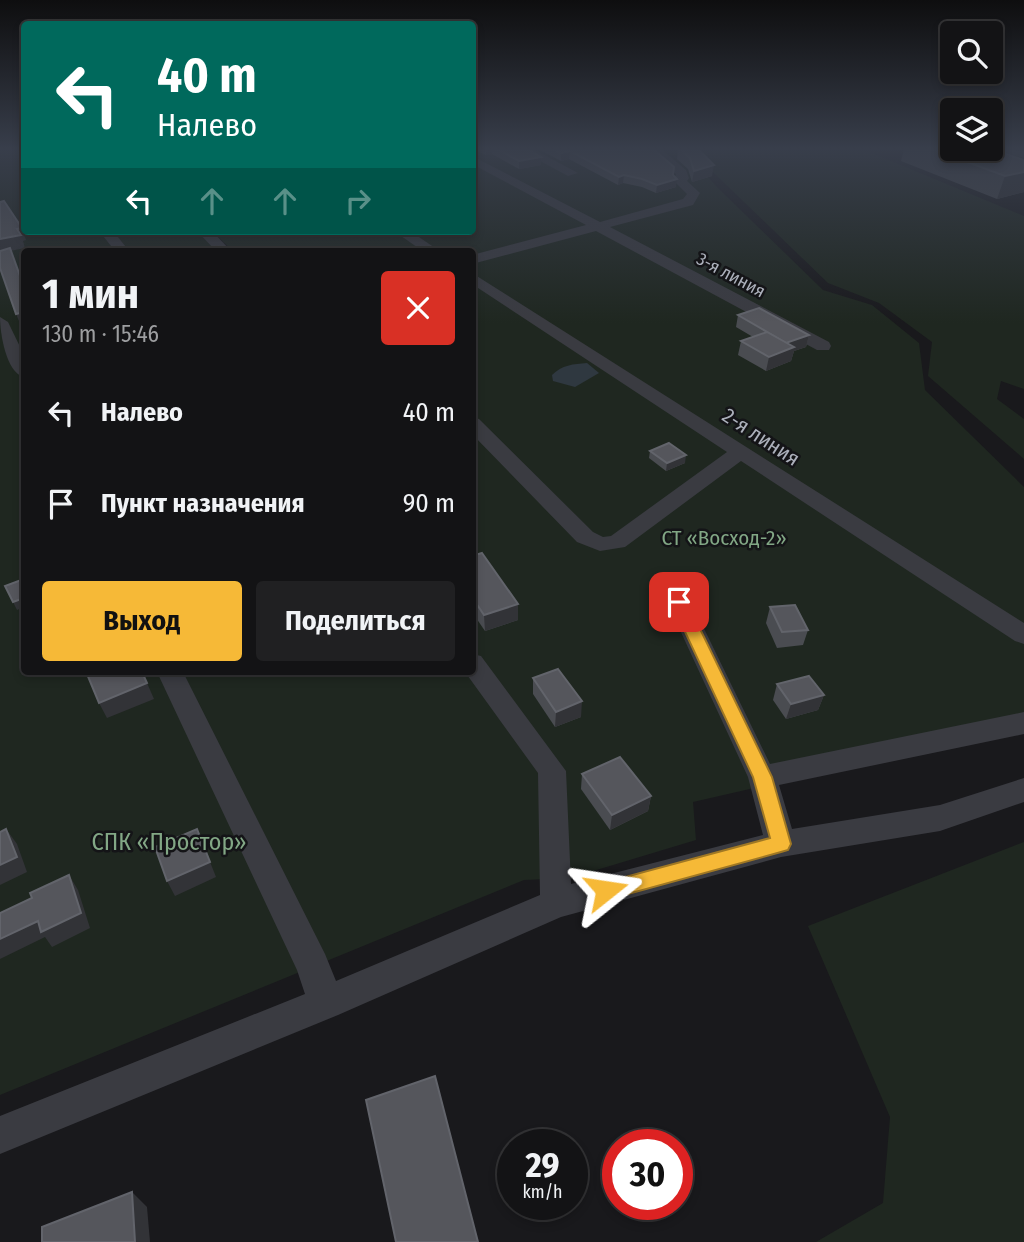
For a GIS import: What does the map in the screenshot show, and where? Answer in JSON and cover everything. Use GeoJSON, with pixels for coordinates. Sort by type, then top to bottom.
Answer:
{"type":"FeatureCollection","features":[{"type":"Feature","properties":{"kind":"street","name":"3-я линия"},"geometry":{"type":"LineString","coordinates":[[563,207],[823,346]]}},
{"type":"Feature","properties":{"kind":"street"},"geometry":{"type":"LineString","coordinates":[[476,259],[671,207]]}},
{"type":"Feature","properties":{"kind":"street"},"geometry":{"type":"LineString","coordinates":[[208,235],[221,248]]}},
{"type":"Feature","properties":{"kind":"street"},"geometry":{"type":"LineString","coordinates":[[407,235],[428,248]]}},
{"type":"Feature","properties":{"kind":"street","name":"2-я линия"},"geometry":{"type":"LineString","coordinates":[[476,280],[1024,635]]}},
{"type":"Feature","properties":{"kind":"street"},"geometry":{"type":"LineString","coordinates":[[0,322],[21,366]]}},
{"type":"Feature","properties":{"kind":"street"},"geometry":{"type":"LineString","coordinates":[[476,427],[585,537],[600,544],[617,542],[741,451]]}},
{"type":"Feature","properties":{"kind":"street"},"geometry":{"type":"LineString","coordinates":[[679,602],[762,777],[781,844]]}},
{"type":"Feature","properties":{"kind":"street"},"geometry":{"type":"LineString","coordinates":[[476,668],[552,771],[556,903]]}},
{"type":"Feature","properties":{"kind":"street"},"geometry":{"type":"LineString","coordinates":[[171,675],[313,966],[326,1003]]}},
{"type":"Feature","properties":{"kind":"street"},"geometry":{"type":"LineString","coordinates":[[762,777],[1024,723]]}},
{"type":"Feature","properties":{"kind":"street"},"geometry":{"type":"LineString","coordinates":[[0,1135],[326,1003],[556,903],[781,844],[940,818],[1024,790]]}},
{"type":"Feature","properties":{"kind":"green space","name":"СТ «Восход-2»"},"geometry":{"type":"Polygon","coordinates":[[[0,207],[21,207],[21,235],[204,235],[218,248],[21,248],[21,675],[476,675],[476,248],[230,248],[216,235],[476,235],[476,207],[738,207],[823,290],[872,305],[919,343],[925,390],[1024,487],[1024,726],[693,802],[696,840],[570,878],[524,880],[0,1095],[0,207]]]}},
{"type":"Feature","properties":{"kind":"green space"},"geometry":{"type":"Polygon","coordinates":[[[749,207],[1002,207],[1024,216],[1024,389],[1001,381],[997,399],[1024,419],[1024,459],[928,376],[932,342],[879,303],[828,283],[749,207]]]}},
{"type":"Feature","properties":{"kind":"green space"},"geometry":{"type":"Polygon","coordinates":[[[1024,842],[1024,1242],[816,1242],[883,1203],[890,1117],[808,926],[1024,842]]]}},
{"type":"Feature","properties":{"kind":"shaded area"},"geometry":{"type":"Polygon","coordinates":[[[587,363],[599,373],[575,387],[553,381],[552,375],[560,369],[587,363]]]}},
{"type":"Feature","properties":{"kind":"building"},"geometry":{"type":"Polygon","coordinates":[[[0,207],[8,207],[21,226],[17,229],[21,235],[0,239],[0,207]]]}},
{"type":"Feature","properties":{"kind":"building"},"geometry":{"type":"Polygon","coordinates":[[[10,248],[21,279],[21,313],[16,314],[0,268],[0,251],[10,248]]]}},
{"type":"Feature","properties":{"kind":"building"},"geometry":{"type":"Polygon","coordinates":[[[759,308],[809,335],[786,343],[738,315],[759,308]]]}},
{"type":"Feature","properties":{"kind":"building"},"geometry":{"type":"Polygon","coordinates":[[[767,332],[794,347],[769,357],[741,341],[767,332]]]}},
{"type":"Feature","properties":{"kind":"building"},"geometry":{"type":"Polygon","coordinates":[[[669,443],[686,455],[667,463],[650,451],[669,443]]]}},
{"type":"Feature","properties":{"kind":"building"},"geometry":{"type":"Polygon","coordinates":[[[482,553],[518,604],[484,615],[476,603],[476,555],[482,553]]]}},
{"type":"Feature","properties":{"kind":"building"},"geometry":{"type":"Polygon","coordinates":[[[21,580],[21,599],[13,602],[5,586],[21,580]]]}},
{"type":"Feature","properties":{"kind":"building"},"geometry":{"type":"Polygon","coordinates":[[[795,605],[808,630],[782,632],[770,607],[795,605]]]}},
{"type":"Feature","properties":{"kind":"building"},"geometry":{"type":"Polygon","coordinates":[[[558,669],[582,701],[556,712],[533,678],[558,669]]]}},
{"type":"Feature","properties":{"kind":"building"},"geometry":{"type":"Polygon","coordinates":[[[87,675],[143,675],[147,683],[99,703],[87,675]]]}},
{"type":"Feature","properties":{"kind":"building"},"geometry":{"type":"Polygon","coordinates":[[[809,676],[824,695],[791,704],[777,684],[809,676]]]}},
{"type":"Feature","properties":{"kind":"building"},"geometry":{"type":"Polygon","coordinates":[[[620,757],[651,796],[612,815],[582,774],[620,757]]]}},
{"type":"Feature","properties":{"kind":"building"},"geometry":{"type":"Polygon","coordinates":[[[6,829],[17,857],[0,865],[0,832],[6,829]]]}},
{"type":"Feature","properties":{"kind":"building"},"geometry":{"type":"Polygon","coordinates":[[[197,829],[210,862],[167,881],[155,847],[197,829]]]}},
{"type":"Feature","properties":{"kind":"building"},"geometry":{"type":"Polygon","coordinates":[[[69,875],[81,913],[41,932],[38,921],[0,939],[0,913],[32,898],[30,893],[69,875]]]}},
{"type":"Feature","properties":{"kind":"building"},"geometry":{"type":"Polygon","coordinates":[[[435,1076],[478,1242],[396,1242],[366,1100],[435,1076]]]}},
{"type":"Feature","properties":{"kind":"building"},"geometry":{"type":"Polygon","coordinates":[[[132,1192],[135,1242],[42,1242],[42,1227],[132,1192]]]}},
{"type":"Feature","properties":{"kind":"route"},"geometry":{"type":"LineString","coordinates":[[606,890],[781,844],[762,777],[679,602]]}},
{"type":"Feature","properties":{"kind":"park label","name":"СПК «Простор»"},"geometry":{"type":"Point","coordinates":[169,842]}}]}
